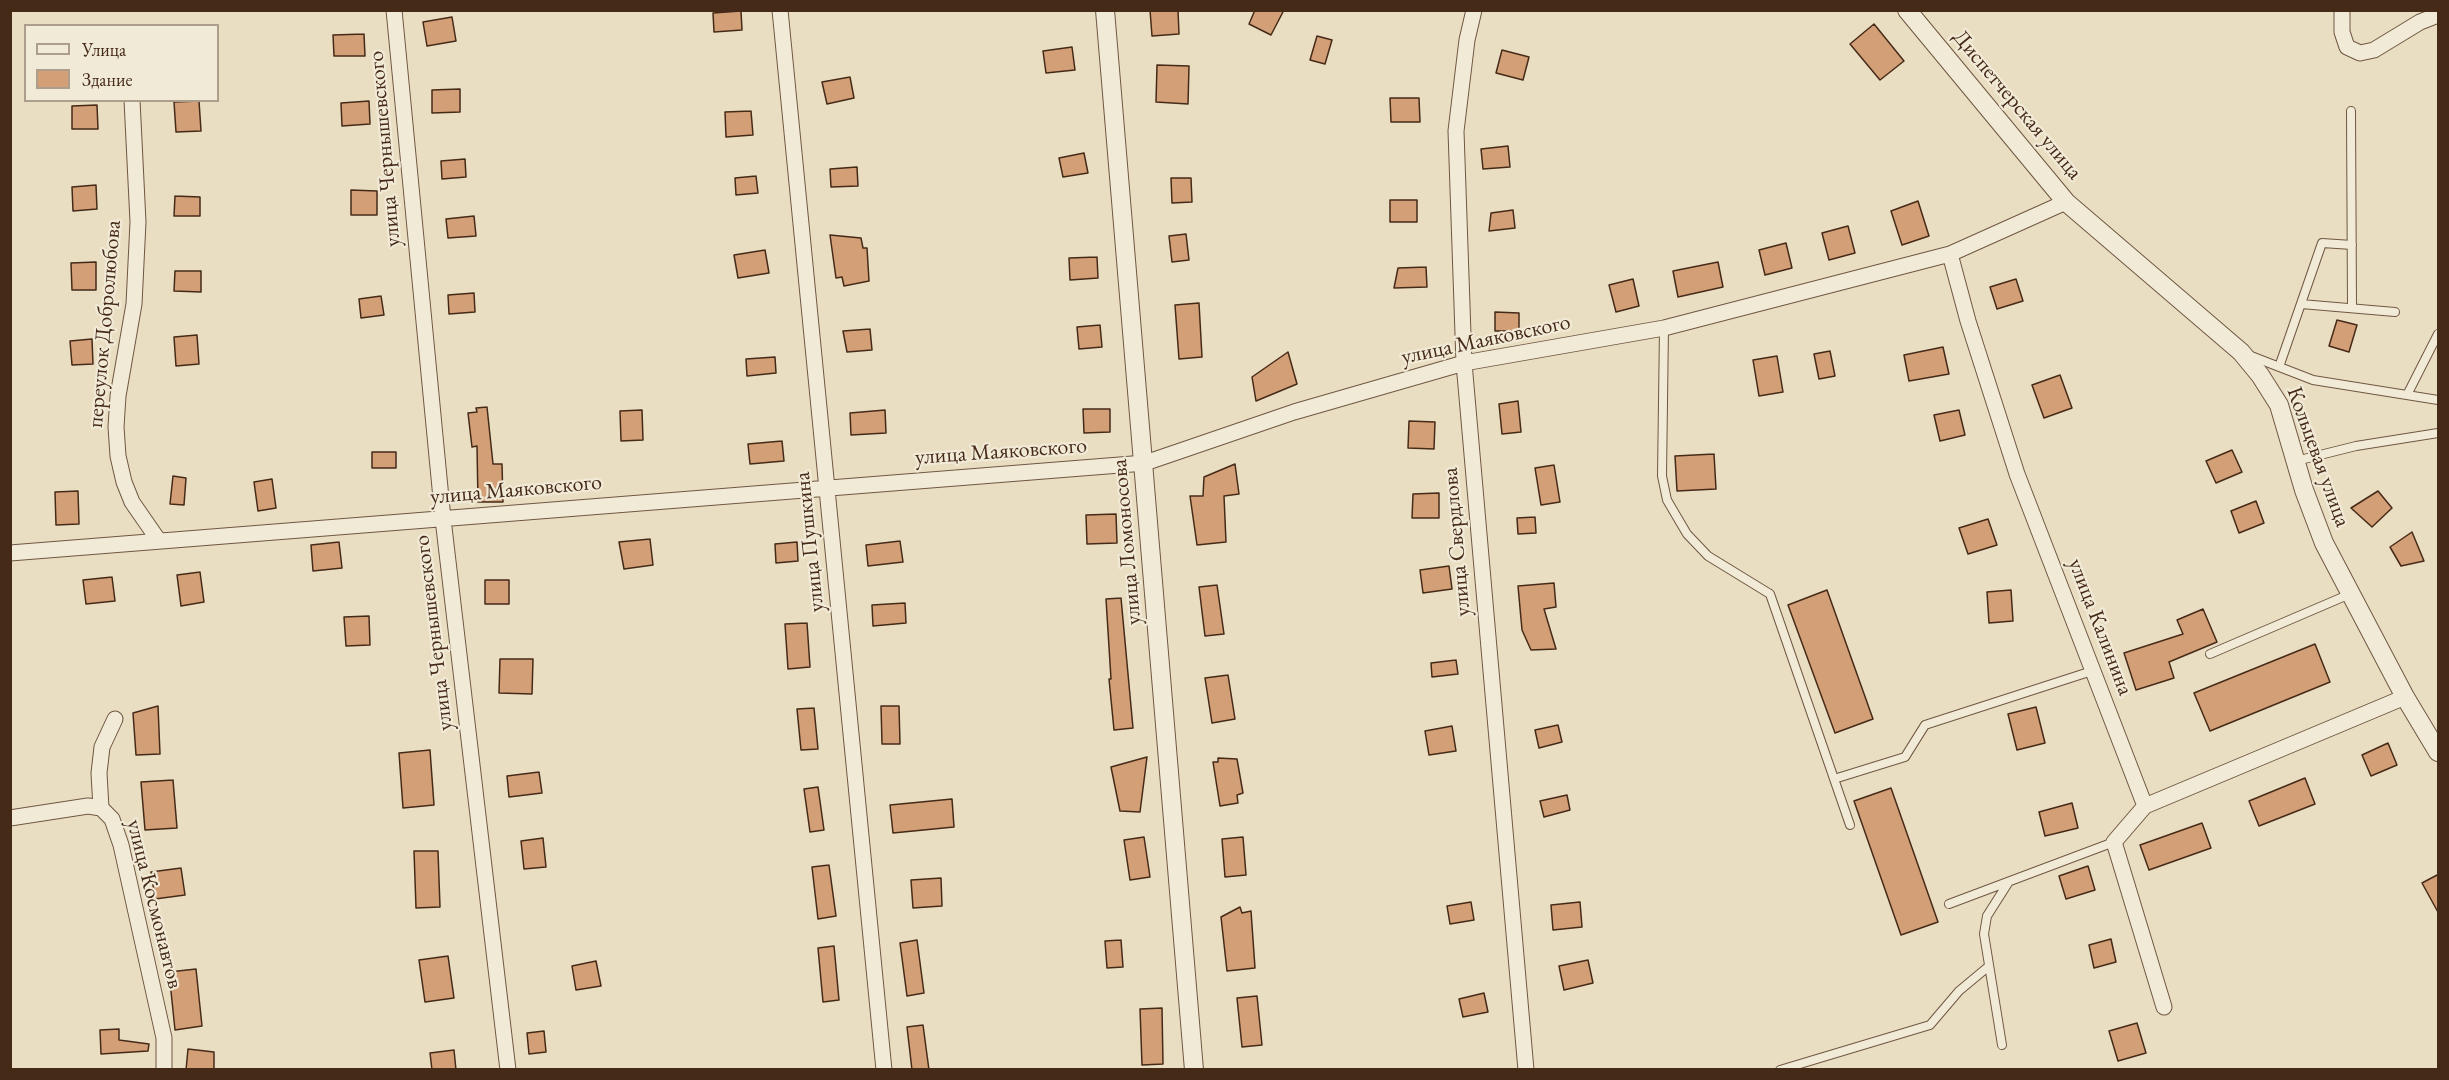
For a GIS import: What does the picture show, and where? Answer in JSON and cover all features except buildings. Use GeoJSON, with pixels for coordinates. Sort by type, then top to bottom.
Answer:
{"type":"FeatureCollection","features":[{"type":"Feature","properties":{"kind":"street","name":"улица Чернышевского"},"geometry":{"type":"LineString","coordinates":[[394,10],[443,519],[508,1070]]}},
{"type":"Feature","properties":{"kind":"street","name":"улица Пушкина"},"geometry":{"type":"LineString","coordinates":[[780,10],[884,1070]]}},
{"type":"Feature","properties":{"kind":"street","name":"улица Ломоносова"},"geometry":{"type":"LineString","coordinates":[[1105,10],[1145,464],[1194,1070]]}},
{"type":"Feature","properties":{"kind":"street","name":"улица Свердлова"},"geometry":{"type":"LineString","coordinates":[[1474,10],[1467,40],[1456,130],[1464,363],[1526,1070]]}},
{"type":"Feature","properties":{"kind":"street","name":"Диспетчерская улица"},"geometry":{"type":"LineString","coordinates":[[1907,10],[2066,202]]}},
{"type":"Feature","properties":{"kind":"street"},"geometry":{"type":"LineString","coordinates":[[2342,10],[2342,32],[2347,47],[2360,53],[2374,50],[2420,22],[2439,15]]}},
{"type":"Feature","properties":{"kind":"street","name":"переулок Добролюбова"},"geometry":{"type":"LineString","coordinates":[[132,102],[138,222],[134,304],[118,396],[116,427],[118,456],[124,482],[132,502],[159,541]]}},
{"type":"Feature","properties":{"kind":"street","name":"улица Маяковского"},"geometry":{"type":"LineString","coordinates":[[10,553],[1145,464],[1294,412],[1464,363],[1664,328],[1950,254],[2066,202]]}},
{"type":"Feature","properties":{"kind":"street","name":"Кольцевая улица"},"geometry":{"type":"LineString","coordinates":[[2066,202],[2241,352],[2260,375],[2279,405],[2324,543],[2405,697],[2439,752]]}},
{"type":"Feature","properties":{"kind":"street","name":"улица Калинина"},"geometry":{"type":"LineString","coordinates":[[1950,254],[1968,321],[2017,474],[2145,806]]}},
{"type":"Feature","properties":{"kind":"street"},"geometry":{"type":"LineString","coordinates":[[2164,1007],[2114,842],[2145,806],[2405,697]]}},
{"type":"Feature","properties":{"kind":"street","name":"улица Космонавтов"},"geometry":{"type":"LineString","coordinates":[[116,719],[102,747],[99,773],[102,808],[112,819],[121,845],[164,1038],[164,1070]]}},
{"type":"Feature","properties":{"kind":"street"},"geometry":{"type":"LineString","coordinates":[[10,818],[88,806],[102,808]]}},
{"type":"Feature","properties":{"kind":"lane"},"geometry":{"type":"LineString","coordinates":[[2351,111],[2352,308]]}},
{"type":"Feature","properties":{"kind":"lane"},"geometry":{"type":"LineString","coordinates":[[2279,367],[2322,243],[2352,245]]}},
{"type":"Feature","properties":{"kind":"lane"},"geometry":{"type":"LineString","coordinates":[[2301,304],[2395,312]]}},
{"type":"Feature","properties":{"kind":"lane"},"geometry":{"type":"LineString","coordinates":[[1664,328],[1662,476],[1667,500],[1680,525],[1708,556],[1770,594],[1850,825]]}},
{"type":"Feature","properties":{"kind":"lane"},"geometry":{"type":"LineString","coordinates":[[2407,395],[2439,334]]}},
{"type":"Feature","properties":{"kind":"lane"},"geometry":{"type":"LineString","coordinates":[[2241,352],[2313,380],[2439,400]]}},
{"type":"Feature","properties":{"kind":"lane"},"geometry":{"type":"LineString","coordinates":[[2296,461],[2355,446],[2439,433]]}},
{"type":"Feature","properties":{"kind":"lane"},"geometry":{"type":"LineString","coordinates":[[2210,654],[2352,594]]}},
{"type":"Feature","properties":{"kind":"lane"},"geometry":{"type":"LineString","coordinates":[[1834,779],[1905,757],[1925,725],[2092,671]]}},
{"type":"Feature","properties":{"kind":"lane"},"geometry":{"type":"LineString","coordinates":[[1949,904],[2114,842]]}},
{"type":"Feature","properties":{"kind":"lane"},"geometry":{"type":"LineString","coordinates":[[2002,1045],[1984,934],[1987,916],[2009,883]]}},
{"type":"Feature","properties":{"kind":"lane"},"geometry":{"type":"LineString","coordinates":[[1780,1070],[1930,1025],[1959,991],[1989,966]]}}]}
